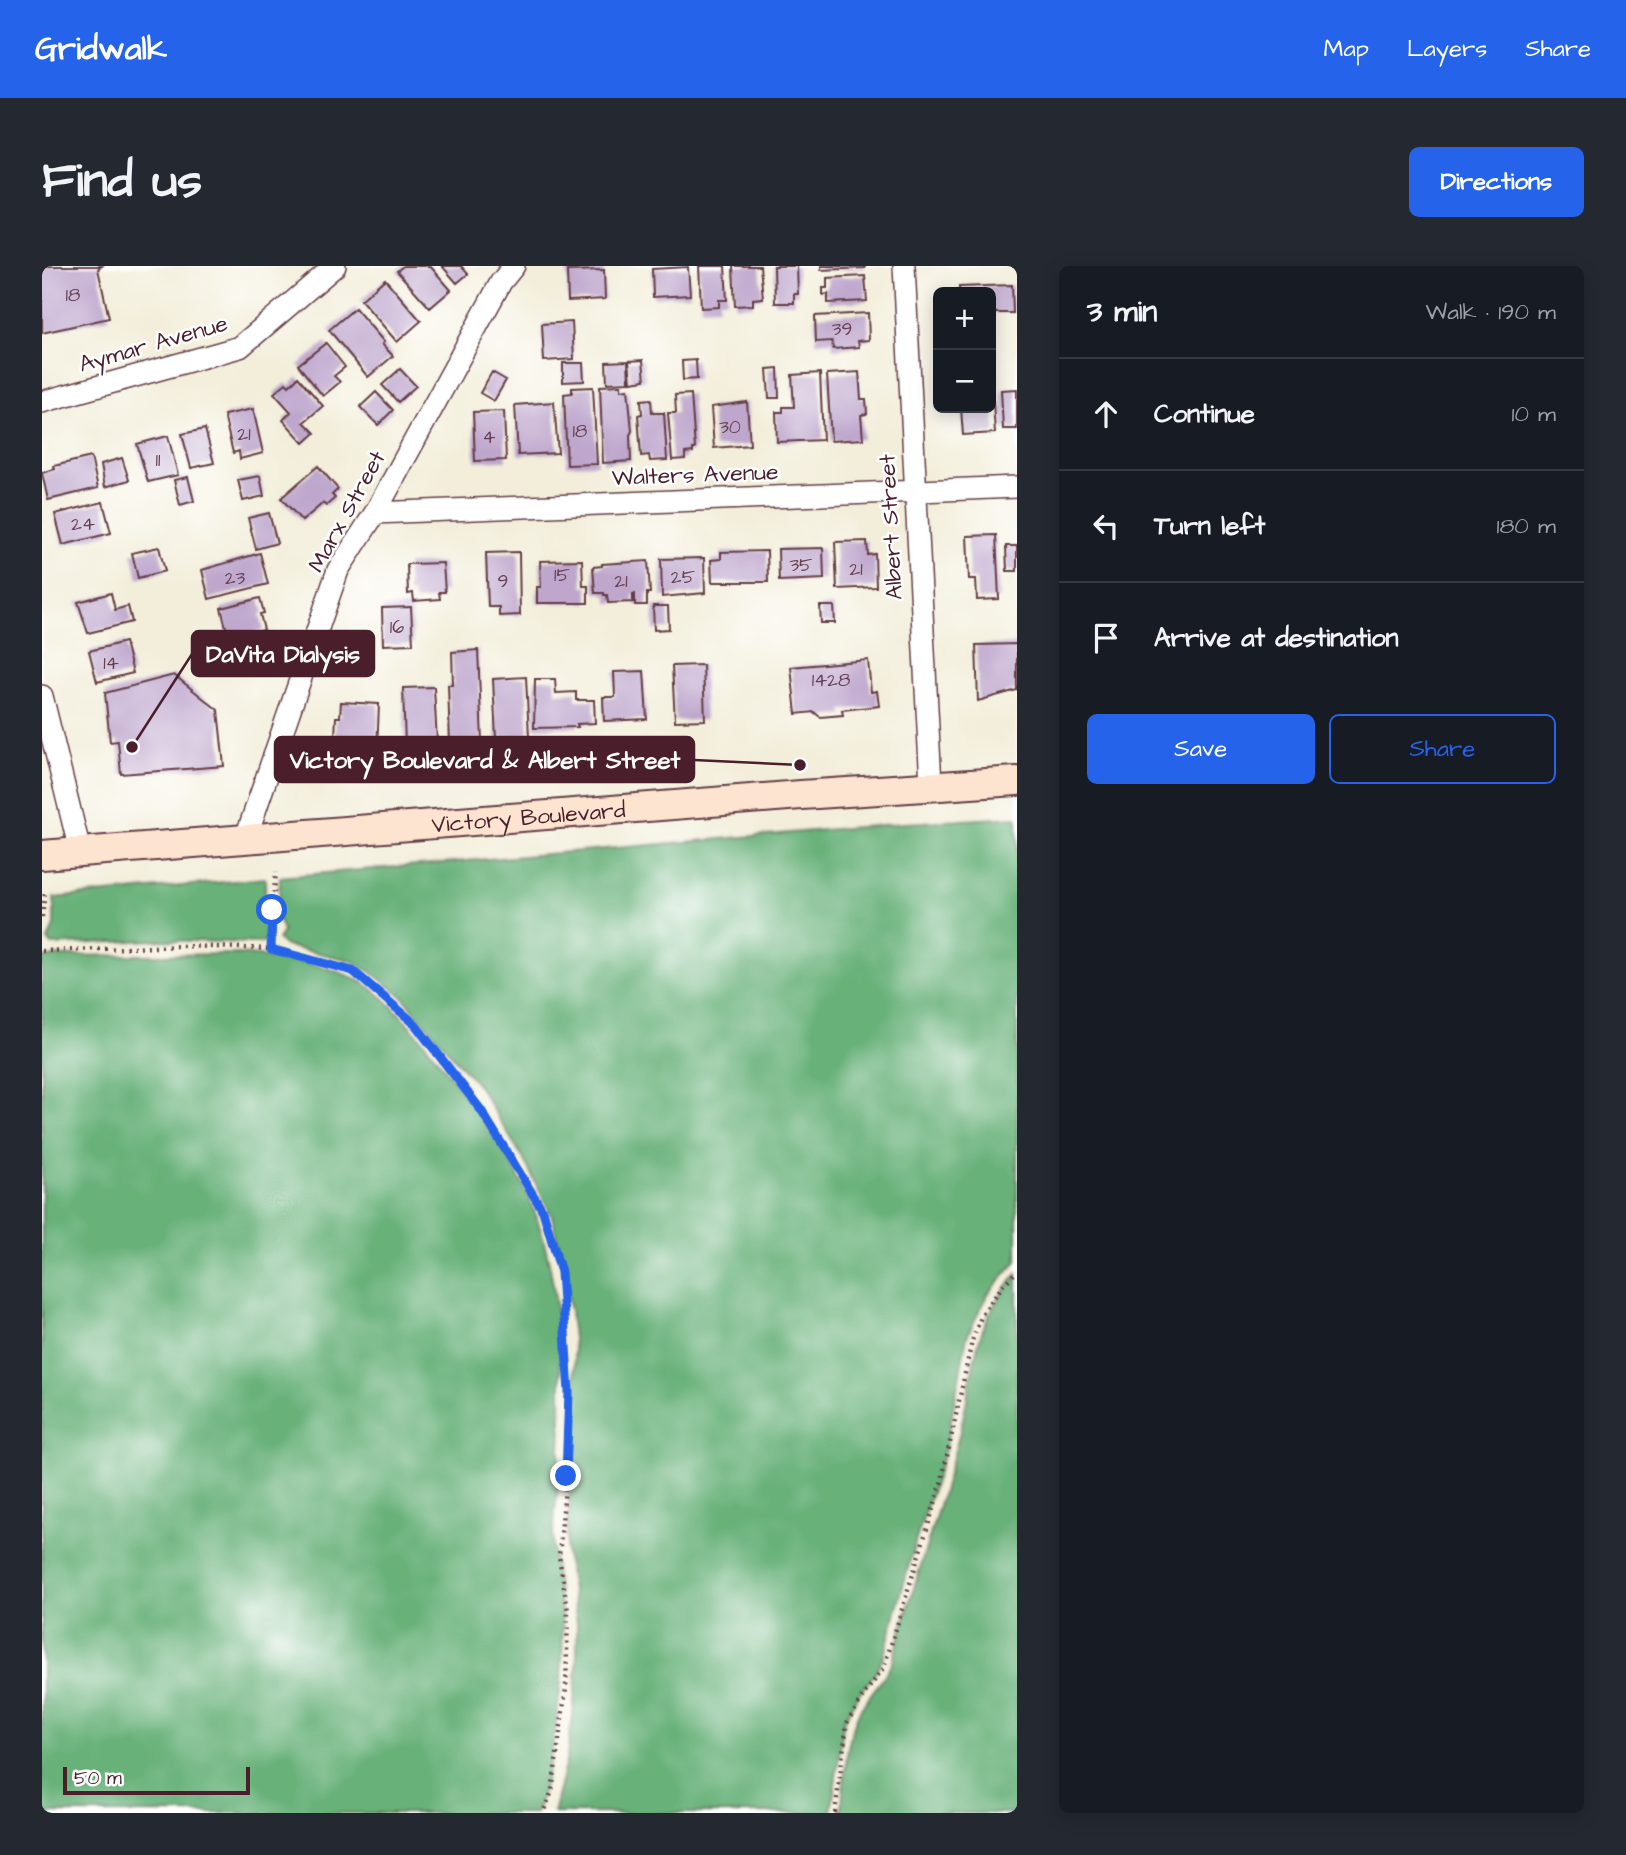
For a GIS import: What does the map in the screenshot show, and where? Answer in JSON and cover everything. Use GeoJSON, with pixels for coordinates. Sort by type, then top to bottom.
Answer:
{"type":"FeatureCollection","features":[{"type":"Feature","properties":{"kind":"main road","name":"Victory Boulevard"},"geometry":{"type":"LineString","coordinates":[[42,855],[931,785],[1017,781]]}},
{"type":"Feature","properties":{"kind":"street","name":"Aymar Avenue"},"geometry":{"type":"LineString","coordinates":[[42,402],[240,348],[335,266]]}},
{"type":"Feature","properties":{"kind":"street","name":"Marx Street"},"geometry":{"type":"LineString","coordinates":[[246,838],[338,570],[375,513],[501,282],[514,266]]}},
{"type":"Feature","properties":{"kind":"street","name":"Albert Street"},"geometry":{"type":"LineString","coordinates":[[904,266],[931,785]]}},
{"type":"Feature","properties":{"kind":"street","name":"Walters Avenue"},"geometry":{"type":"LineString","coordinates":[[375,513],[1017,486]]}},
{"type":"Feature","properties":{"kind":"street"},"geometry":{"type":"LineString","coordinates":[[42,696],[80,851]]}},
{"type":"Feature","properties":{"kind":"path"},"geometry":{"type":"LineString","coordinates":[[271,949],[276,872]]}},
{"type":"Feature","properties":{"kind":"path"},"geometry":{"type":"LineString","coordinates":[[42,917],[45,892]]}},
{"type":"Feature","properties":{"kind":"path"},"geometry":{"type":"LineString","coordinates":[[42,951],[160,947],[271,949],[353,971],[414,1023],[481,1110],[543,1211],[561,1272],[569,1392],[566,1476],[559,1556],[568,1611],[566,1689],[552,1791],[543,1813]]}},
{"type":"Feature","properties":{"kind":"path"},"geometry":{"type":"LineString","coordinates":[[835,1813],[847,1723],[884,1667],[941,1484],[972,1341],[982,1314],[1017,1271]]}},
{"type":"Feature","properties":{"kind":"green space"},"geometry":{"type":"Polygon","coordinates":[[[1017,817],[1017,1261],[987,1295],[967,1336],[946,1447],[915,1543],[884,1655],[844,1720],[831,1813],[553,1813],[566,1761],[573,1716],[577,1623],[566,1553],[575,1412],[574,1348],[567,1284],[552,1216],[523,1158],[479,1087],[403,997],[371,972],[350,960],[286,946],[278,940],[283,931],[278,918],[280,877],[904,823],[1017,817]]]}},
{"type":"Feature","properties":{"kind":"green space"},"geometry":{"type":"Polygon","coordinates":[[[265,878],[266,937],[265,941],[260,943],[155,940],[52,945],[48,940],[54,925],[54,898],[265,878]]]}},
{"type":"Feature","properties":{"kind":"green space"},"geometry":{"type":"Polygon","coordinates":[[[240,954],[298,961],[327,968],[354,978],[382,997],[425,1043],[491,1133],[521,1181],[535,1214],[546,1249],[553,1286],[561,1362],[561,1437],[553,1551],[562,1620],[562,1666],[553,1743],[536,1813],[42,1813],[42,958],[240,954]]]}},
{"type":"Feature","properties":{"kind":"green space"},"geometry":{"type":"Polygon","coordinates":[[[1017,1274],[1017,1813],[841,1813],[853,1726],[893,1660],[957,1443],[981,1334],[1001,1294],[1017,1274]]]}},
{"type":"Feature","properties":{"kind":"building"},"geometry":{"type":"Polygon","coordinates":[[[42,266],[102,266],[98,269],[109,318],[42,333],[42,266]]]}},
{"type":"Feature","properties":{"kind":"building"},"geometry":{"type":"Polygon","coordinates":[[[403,266],[430,266],[451,290],[430,308],[397,271],[403,266]]]}},
{"type":"Feature","properties":{"kind":"building"},"geometry":{"type":"Polygon","coordinates":[[[442,266],[461,266],[468,274],[457,283],[442,266]]]}},
{"type":"Feature","properties":{"kind":"building"},"geometry":{"type":"Polygon","coordinates":[[[699,266],[725,266],[727,300],[719,300],[719,307],[701,308],[699,266]]]}},
{"type":"Feature","properties":{"kind":"building"},"geometry":{"type":"Polygon","coordinates":[[[733,266],[760,266],[763,298],[753,299],[753,305],[735,306],[733,266]]]}},
{"type":"Feature","properties":{"kind":"building"},"geometry":{"type":"Polygon","coordinates":[[[774,266],[797,266],[798,294],[794,294],[794,303],[775,303],[774,266]]]}},
{"type":"Feature","properties":{"kind":"building"},"geometry":{"type":"Polygon","coordinates":[[[821,266],[865,266],[865,268],[821,270],[821,266]]]}},
{"type":"Feature","properties":{"kind":"building"},"geometry":{"type":"Polygon","coordinates":[[[688,267],[690,295],[653,297],[652,269],[688,267]]]}},
{"type":"Feature","properties":{"kind":"building"},"geometry":{"type":"Polygon","coordinates":[[[604,270],[605,299],[568,301],[567,271],[604,270]]]}},
{"type":"Feature","properties":{"kind":"building"},"geometry":{"type":"Polygon","coordinates":[[[865,276],[867,301],[828,303],[828,294],[823,295],[823,288],[827,288],[827,278],[865,276]]]}},
{"type":"Feature","properties":{"kind":"building"},"geometry":{"type":"Polygon","coordinates":[[[385,279],[421,321],[397,342],[361,300],[385,279]]]}},
{"type":"Feature","properties":{"kind":"building"},"geometry":{"type":"Polygon","coordinates":[[[1012,285],[1013,313],[996,313],[996,287],[959,287],[1012,285]]]}},
{"type":"Feature","properties":{"kind":"building"},"geometry":{"type":"Polygon","coordinates":[[[355,308],[393,356],[368,377],[329,330],[355,308]]]}},
{"type":"Feature","properties":{"kind":"building"},"geometry":{"type":"Polygon","coordinates":[[[868,313],[869,340],[858,341],[859,347],[833,349],[832,341],[816,342],[815,316],[868,313]]]}},
{"type":"Feature","properties":{"kind":"building"},"geometry":{"type":"Polygon","coordinates":[[[572,322],[574,359],[544,361],[542,324],[572,322]]]}},
{"type":"Feature","properties":{"kind":"building"},"geometry":{"type":"Polygon","coordinates":[[[326,343],[345,367],[334,376],[340,382],[323,396],[298,365],[326,343]]]}},
{"type":"Feature","properties":{"kind":"building"},"geometry":{"type":"Polygon","coordinates":[[[643,360],[645,380],[631,382],[629,361],[643,360]]]}},
{"type":"Feature","properties":{"kind":"building"},"geometry":{"type":"Polygon","coordinates":[[[696,360],[697,379],[683,380],[682,361],[696,360]]]}},
{"type":"Feature","properties":{"kind":"building"},"geometry":{"type":"Polygon","coordinates":[[[628,361],[629,382],[607,383],[606,362],[628,361]]]}},
{"type":"Feature","properties":{"kind":"building"},"geometry":{"type":"Polygon","coordinates":[[[563,363],[583,363],[584,381],[563,382],[563,363]]]}},
{"type":"Feature","properties":{"kind":"building"},"geometry":{"type":"Polygon","coordinates":[[[778,368],[779,398],[769,398],[767,369],[778,368]]]}},
{"type":"Feature","properties":{"kind":"building"},"geometry":{"type":"Polygon","coordinates":[[[400,369],[416,386],[398,402],[382,385],[400,369]]]}},
{"type":"Feature","properties":{"kind":"building"},"geometry":{"type":"Polygon","coordinates":[[[492,372],[506,380],[494,401],[480,393],[492,372]]]}},
{"type":"Feature","properties":{"kind":"building"},"geometry":{"type":"Polygon","coordinates":[[[859,372],[861,399],[866,399],[867,414],[861,415],[863,439],[831,441],[827,374],[859,372]]]}},
{"type":"Feature","properties":{"kind":"building"},"geometry":{"type":"Polygon","coordinates":[[[820,373],[823,440],[777,442],[776,412],[783,412],[783,407],[794,407],[792,375],[820,373]]]}},
{"type":"Feature","properties":{"kind":"building"},"geometry":{"type":"Polygon","coordinates":[[[298,377],[323,406],[304,422],[315,433],[304,443],[283,420],[291,412],[274,393],[286,383],[289,386],[298,377]]]}},
{"type":"Feature","properties":{"kind":"building"},"geometry":{"type":"Polygon","coordinates":[[[621,385],[621,390],[628,389],[632,431],[631,461],[603,463],[600,386],[621,385]]]}},
{"type":"Feature","properties":{"kind":"building"},"geometry":{"type":"Polygon","coordinates":[[[593,387],[597,464],[567,465],[564,394],[572,393],[572,388],[593,387]]]}},
{"type":"Feature","properties":{"kind":"building"},"geometry":{"type":"Polygon","coordinates":[[[1017,389],[1017,429],[1003,429],[1001,390],[1017,389]]]}},
{"type":"Feature","properties":{"kind":"building"},"geometry":{"type":"Polygon","coordinates":[[[376,392],[393,410],[378,425],[360,407],[376,392]]]}},
{"type":"Feature","properties":{"kind":"building"},"geometry":{"type":"Polygon","coordinates":[[[691,394],[695,449],[685,453],[685,459],[672,460],[668,413],[676,413],[675,395],[691,394]]]}},
{"type":"Feature","properties":{"kind":"building"},"geometry":{"type":"Polygon","coordinates":[[[651,399],[652,413],[664,413],[667,460],[650,461],[649,455],[641,456],[638,415],[642,414],[641,400],[651,399]]]}},
{"type":"Feature","properties":{"kind":"building"},"geometry":{"type":"Polygon","coordinates":[[[554,402],[558,453],[518,455],[515,405],[554,402]]]}},
{"type":"Feature","properties":{"kind":"building"},"geometry":{"type":"Polygon","coordinates":[[[747,402],[750,445],[714,448],[711,407],[747,402]]]}},
{"type":"Feature","properties":{"kind":"building"},"geometry":{"type":"Polygon","coordinates":[[[253,409],[263,453],[240,459],[239,451],[233,453],[224,415],[253,409]]]}},
{"type":"Feature","properties":{"kind":"building"},"geometry":{"type":"Polygon","coordinates":[[[504,411],[506,460],[475,461],[473,412],[504,411]]]}},
{"type":"Feature","properties":{"kind":"building"},"geometry":{"type":"Polygon","coordinates":[[[961,413],[994,413],[995,433],[963,435],[961,413]]]}},
{"type":"Feature","properties":{"kind":"building"},"geometry":{"type":"Polygon","coordinates":[[[205,429],[214,463],[191,468],[182,434],[205,429]]]}},
{"type":"Feature","properties":{"kind":"building"},"geometry":{"type":"Polygon","coordinates":[[[168,436],[178,475],[148,482],[137,444],[168,436]]]}},
{"type":"Feature","properties":{"kind":"building"},"geometry":{"type":"Polygon","coordinates":[[[91,457],[98,488],[48,500],[42,473],[55,469],[54,466],[91,457]]]}},
{"type":"Feature","properties":{"kind":"building"},"geometry":{"type":"Polygon","coordinates":[[[122,458],[129,480],[105,487],[101,464],[122,458]]]}},
{"type":"Feature","properties":{"kind":"building"},"geometry":{"type":"Polygon","coordinates":[[[318,466],[338,489],[332,495],[335,498],[326,506],[323,503],[302,521],[281,498],[318,466]]]}},
{"type":"Feature","properties":{"kind":"building"},"geometry":{"type":"Polygon","coordinates":[[[260,476],[264,496],[243,501],[238,480],[260,476]]]}},
{"type":"Feature","properties":{"kind":"building"},"geometry":{"type":"Polygon","coordinates":[[[188,477],[194,501],[180,505],[174,480],[188,477]]]}},
{"type":"Feature","properties":{"kind":"building"},"geometry":{"type":"Polygon","coordinates":[[[103,502],[111,533],[63,545],[55,514],[103,502]]]}},
{"type":"Feature","properties":{"kind":"building"},"geometry":{"type":"Polygon","coordinates":[[[269,513],[277,543],[256,549],[248,518],[269,513]]]}},
{"type":"Feature","properties":{"kind":"building"},"geometry":{"type":"Polygon","coordinates":[[[996,535],[999,599],[977,600],[976,579],[969,579],[967,536],[996,535]]]}},
{"type":"Feature","properties":{"kind":"building"},"geometry":{"type":"Polygon","coordinates":[[[867,541],[868,555],[875,554],[876,587],[837,589],[835,542],[867,541]]]}},
{"type":"Feature","properties":{"kind":"building"},"geometry":{"type":"Polygon","coordinates":[[[1006,546],[1017,546],[1017,571],[1007,571],[1006,546]]]}},
{"type":"Feature","properties":{"kind":"building"},"geometry":{"type":"Polygon","coordinates":[[[159,547],[165,571],[138,578],[132,553],[159,547]]]}},
{"type":"Feature","properties":{"kind":"building"},"geometry":{"type":"Polygon","coordinates":[[[823,548],[824,579],[779,581],[778,549],[823,548]]]}},
{"type":"Feature","properties":{"kind":"building"},"geometry":{"type":"Polygon","coordinates":[[[767,551],[768,582],[712,582],[711,560],[721,559],[721,552],[767,551]]]}},
{"type":"Feature","properties":{"kind":"building"},"geometry":{"type":"Polygon","coordinates":[[[519,552],[520,615],[499,616],[499,607],[488,607],[486,553],[519,552]]]}},
{"type":"Feature","properties":{"kind":"building"},"geometry":{"type":"Polygon","coordinates":[[[260,553],[268,584],[209,599],[202,570],[260,553]]]}},
{"type":"Feature","properties":{"kind":"building"},"geometry":{"type":"Polygon","coordinates":[[[704,558],[705,593],[662,597],[661,559],[704,558]]]}},
{"type":"Feature","properties":{"kind":"building"},"geometry":{"type":"Polygon","coordinates":[[[582,560],[583,586],[588,586],[588,603],[537,603],[537,587],[541,587],[540,561],[582,560]]]}},
{"type":"Feature","properties":{"kind":"building"},"geometry":{"type":"Polygon","coordinates":[[[648,561],[650,593],[647,593],[647,605],[635,605],[635,594],[633,602],[608,603],[607,595],[595,593],[593,567],[648,561]]]}},
{"type":"Feature","properties":{"kind":"building"},"geometry":{"type":"Polygon","coordinates":[[[443,563],[445,592],[439,592],[440,599],[414,601],[413,593],[408,594],[407,564],[443,563]]]}},
{"type":"Feature","properties":{"kind":"building"},"geometry":{"type":"Polygon","coordinates":[[[111,593],[115,610],[128,606],[132,622],[88,633],[78,602],[111,593]]]}},
{"type":"Feature","properties":{"kind":"building"},"geometry":{"type":"Polygon","coordinates":[[[260,598],[264,613],[260,614],[264,630],[229,639],[221,608],[260,598]]]}},
{"type":"Feature","properties":{"kind":"building"},"geometry":{"type":"Polygon","coordinates":[[[653,606],[668,606],[669,629],[654,630],[653,606]]]}},
{"type":"Feature","properties":{"kind":"building"},"geometry":{"type":"Polygon","coordinates":[[[820,606],[834,606],[835,623],[821,623],[820,606]]]}},
{"type":"Feature","properties":{"kind":"building"},"geometry":{"type":"Polygon","coordinates":[[[411,607],[413,644],[383,645],[382,608],[411,607]]]}},
{"type":"Feature","properties":{"kind":"building"},"geometry":{"type":"Polygon","coordinates":[[[125,642],[133,673],[97,682],[89,651],[125,642]]]}},
{"type":"Feature","properties":{"kind":"building"},"geometry":{"type":"Polygon","coordinates":[[[1017,644],[1017,690],[978,701],[976,645],[1017,644]]]}},
{"type":"Feature","properties":{"kind":"building"},"geometry":{"type":"Polygon","coordinates":[[[478,650],[482,741],[450,743],[448,685],[453,685],[452,652],[478,650]]]}},
{"type":"Feature","properties":{"kind":"building"},"geometry":{"type":"Polygon","coordinates":[[[868,660],[871,692],[877,691],[879,706],[842,710],[843,715],[820,717],[814,712],[796,714],[791,667],[868,660]]]}},
{"type":"Feature","properties":{"kind":"building"},"geometry":{"type":"Polygon","coordinates":[[[703,665],[705,720],[675,721],[672,666],[703,665]]]}},
{"type":"Feature","properties":{"kind":"building"},"geometry":{"type":"Polygon","coordinates":[[[644,671],[647,719],[604,721],[603,697],[615,697],[614,672],[644,671]]]}},
{"type":"Feature","properties":{"kind":"building"},"geometry":{"type":"Polygon","coordinates":[[[174,675],[218,710],[224,766],[121,774],[118,741],[110,742],[105,693],[174,675]]]}},
{"type":"Feature","properties":{"kind":"building"},"geometry":{"type":"Polygon","coordinates":[[[526,677],[529,737],[496,739],[493,679],[526,677]]]}},
{"type":"Feature","properties":{"kind":"building"},"geometry":{"type":"Polygon","coordinates":[[[535,679],[555,679],[556,693],[576,692],[576,700],[594,700],[595,723],[577,724],[578,727],[534,728],[535,679]]]}},
{"type":"Feature","properties":{"kind":"building"},"geometry":{"type":"Polygon","coordinates":[[[434,687],[437,743],[405,745],[403,688],[434,687]]]}},
{"type":"Feature","properties":{"kind":"building"},"geometry":{"type":"Polygon","coordinates":[[[341,702],[379,704],[377,752],[362,751],[362,757],[334,755],[336,717],[340,717],[341,702]]]}},
{"type":"Feature","properties":{"kind":"place","name":"DaVita Dialysis"},"geometry":{"type":"Point","coordinates":[132,747]}},
{"type":"Feature","properties":{"kind":"place","name":"Victory Boulevard & Albert Street"},"geometry":{"type":"Point","coordinates":[800,765]}},
{"type":"Feature","properties":{"kind":"route"},"geometry":{"type":"LineString","coordinates":[[272,910],[271,949],[353,971],[414,1023],[481,1110],[543,1211],[561,1272],[569,1392],[566,1476]]}}]}
